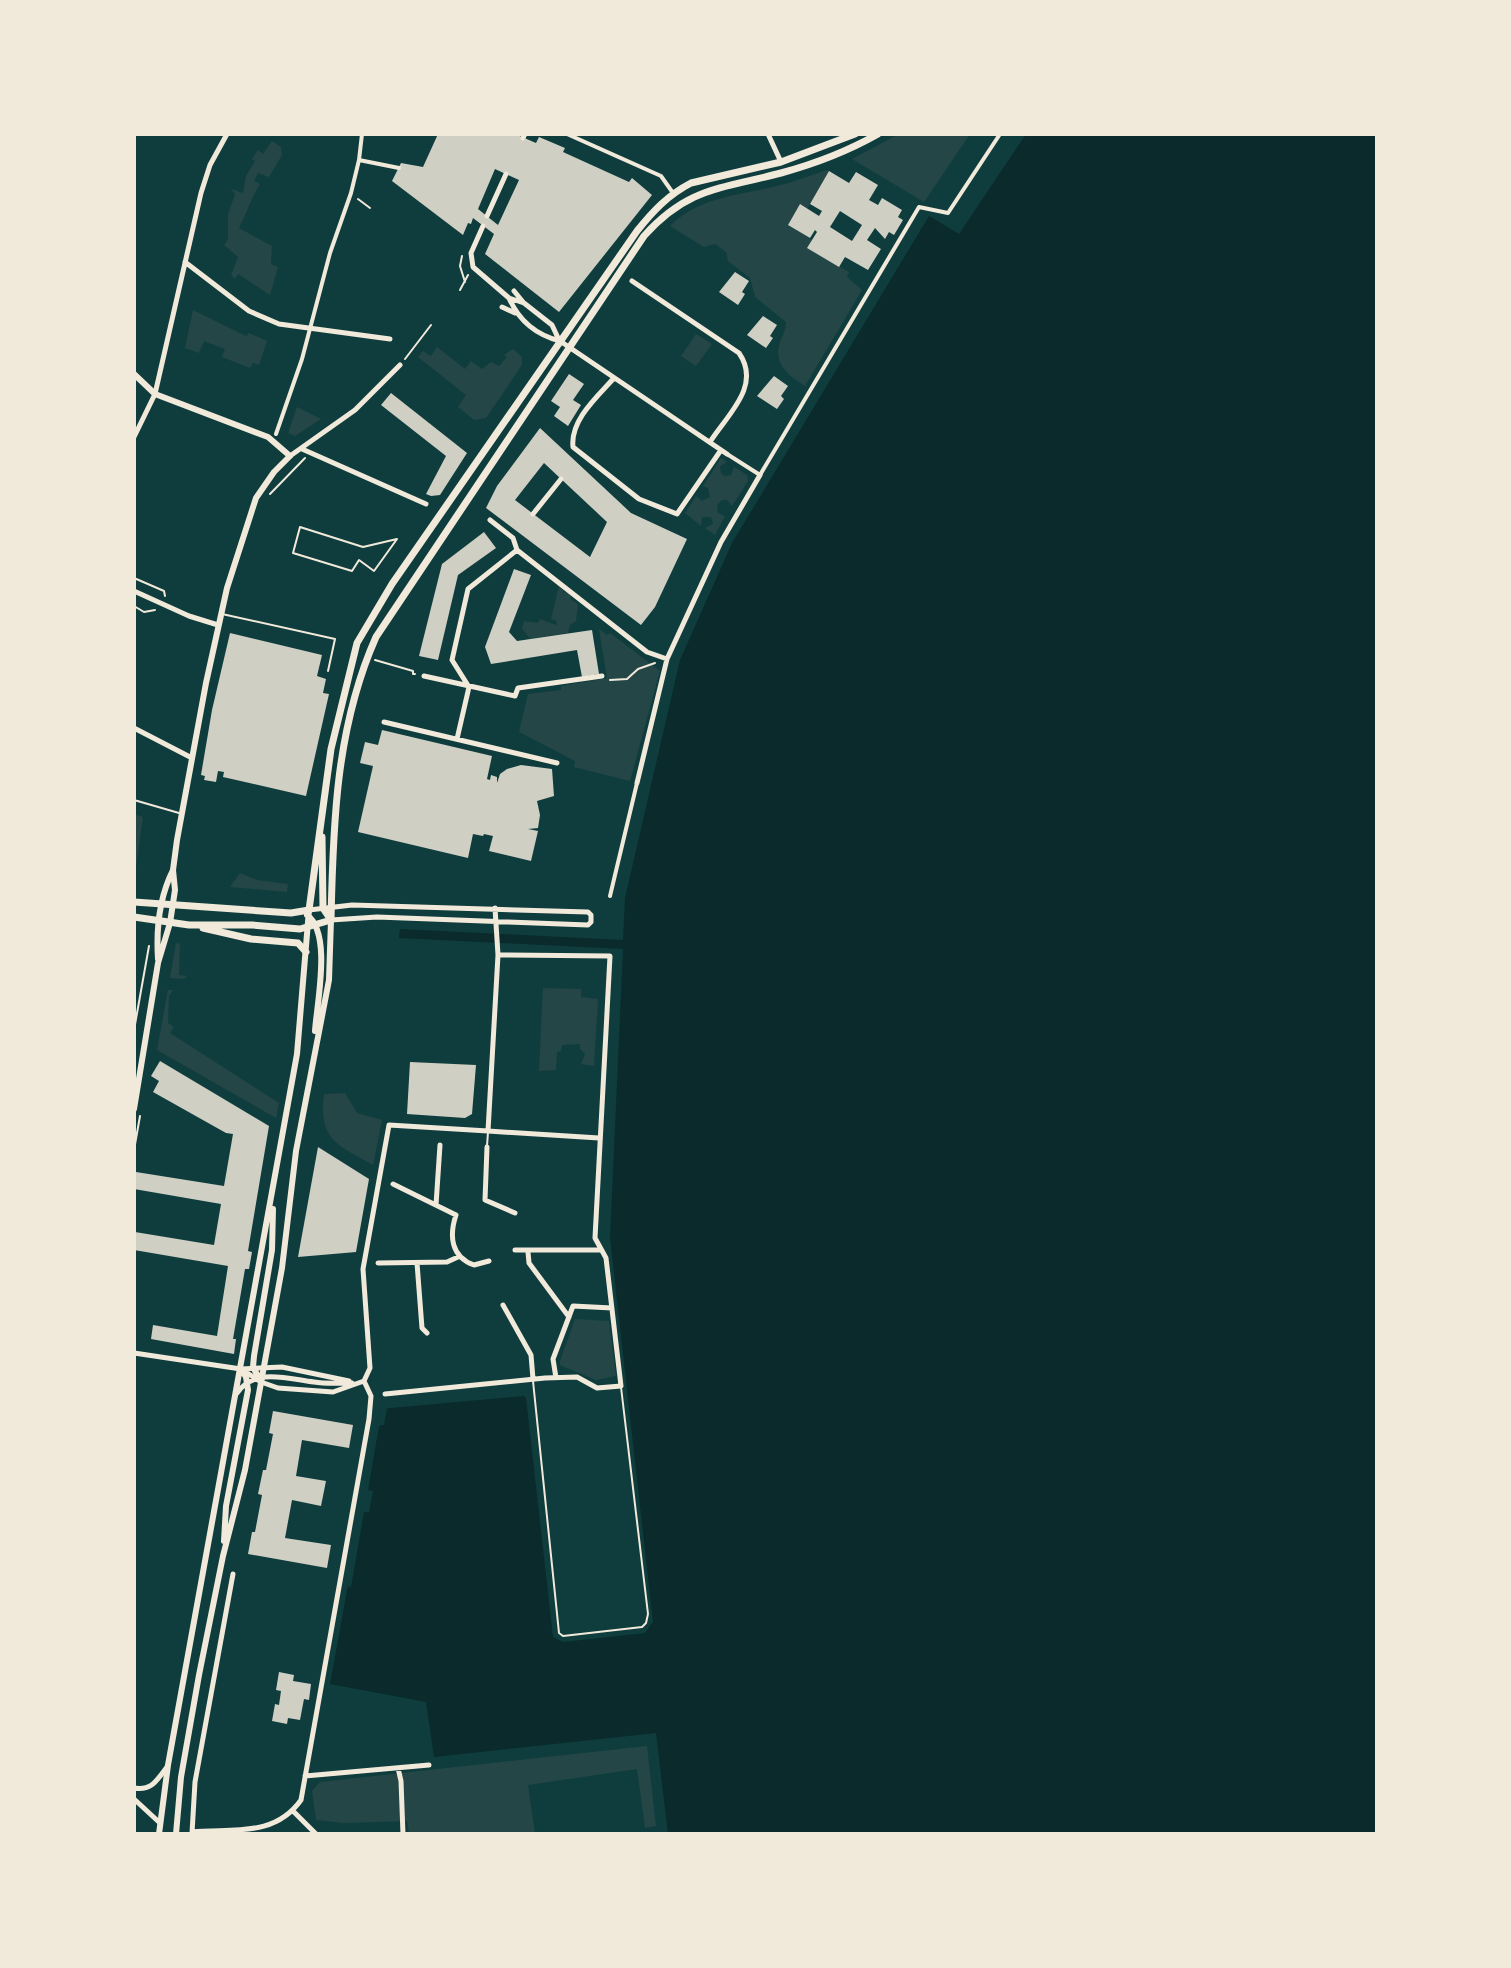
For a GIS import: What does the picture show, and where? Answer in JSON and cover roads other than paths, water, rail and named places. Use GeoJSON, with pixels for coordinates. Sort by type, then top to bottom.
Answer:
{"type":"FeatureCollection","features":[{"type":"Feature","properties":{"kind":"main road"},"geometry":{"type":"LineString","coordinates":[[134,902],[309,913],[322,807],[338,714],[357,643],[392,584],[637,231],[652,211],[691,183],[781,162],[855,134]]}},
{"type":"Feature","properties":{"kind":"main road"},"geometry":{"type":"LineString","coordinates":[[327,907],[340,758],[348,716],[367,657],[389,616],[644,236],[676,206],[708,190],[783,172],[878,134]]}},
{"type":"Feature","properties":{"kind":"main road"},"geometry":{"type":"LineString","coordinates":[[134,917],[189,925],[312,926],[331,920],[327,907],[322,807]]}},
{"type":"Feature","properties":{"kind":"main road"},"geometry":{"type":"LineString","coordinates":[[189,925],[251,939],[298,943],[306,952]]}},
{"type":"Feature","properties":{"kind":"street"},"geometry":{"type":"LineString","coordinates":[[134,437],[155,394],[201,193],[210,165],[227,134]]}},
{"type":"Feature","properties":{"kind":"street"},"geometry":{"type":"LineString","coordinates":[[276,434],[351,193],[362,134]]}},
{"type":"Feature","properties":{"kind":"street"},"geometry":{"type":"LineString","coordinates":[[567,134],[661,176],[673,193]]}},
{"type":"Feature","properties":{"kind":"street"},"geometry":{"type":"LineString","coordinates":[[768,134],[781,162]]}},
{"type":"Feature","properties":{"kind":"street"},"geometry":{"type":"LineString","coordinates":[[610,896],[667,659],[721,542],[919,207],[948,213],[1000,134]]}},
{"type":"Feature","properties":{"kind":"street"},"geometry":{"type":"LineString","coordinates":[[359,160],[399,168]]}},
{"type":"Feature","properties":{"kind":"street"},"geometry":{"type":"LineString","coordinates":[[487,216],[506,174]]}},
{"type":"Feature","properties":{"kind":"street"},"geometry":{"type":"LineString","coordinates":[[483,226],[472,249],[471,263],[478,273],[509,298],[524,303]]}},
{"type":"Feature","properties":{"kind":"street"},"geometry":{"type":"LineString","coordinates":[[185,262],[222,292],[279,324],[390,339]]}},
{"type":"Feature","properties":{"kind":"street"},"geometry":{"type":"LineString","coordinates":[[632,281],[739,353],[748,371],[745,392],[710,442]]}},
{"type":"Feature","properties":{"kind":"street"},"geometry":{"type":"LineString","coordinates":[[514,291],[552,325],[560,341]]}},
{"type":"Feature","properties":{"kind":"street"},"geometry":{"type":"LineString","coordinates":[[509,298],[516,314]]}},
{"type":"Feature","properties":{"kind":"street"},"geometry":{"type":"LineString","coordinates":[[502,307],[516,314],[542,336],[560,341],[760,475]]}},
{"type":"Feature","properties":{"kind":"street"},"geometry":{"type":"LineString","coordinates":[[134,1109],[158,963],[170,923],[175,890],[173,870],[182,814],[218,625],[253,506],[274,472],[290,456],[355,410],[400,365]]}},
{"type":"Feature","properties":{"kind":"street"},"geometry":{"type":"LineString","coordinates":[[134,374],[155,394],[268,437],[290,456]]}},
{"type":"Feature","properties":{"kind":"street"},"geometry":{"type":"LineString","coordinates":[[614,378],[592,403],[575,431],[573,447],[639,499],[677,514],[724,452]]}},
{"type":"Feature","properties":{"kind":"street"},"geometry":{"type":"LineString","coordinates":[[301,448],[426,504]]}},
{"type":"Feature","properties":{"kind":"street"},"geometry":{"type":"LineString","coordinates":[[576,461],[581,455]]}},
{"type":"Feature","properties":{"kind":"street"},"geometry":{"type":"LineString","coordinates":[[533,514],[561,479]]}},
{"type":"Feature","properties":{"kind":"street"},"geometry":{"type":"LineString","coordinates":[[483,515],[516,535],[517,550],[647,652],[667,659]]}},
{"type":"Feature","properties":{"kind":"street"},"geometry":{"type":"LineString","coordinates":[[457,739],[469,687],[452,660],[468,589],[517,550]]}},
{"type":"Feature","properties":{"kind":"street"},"geometry":{"type":"LineString","coordinates":[[134,591],[218,625]]}},
{"type":"Feature","properties":{"kind":"street"},"geometry":{"type":"LineString","coordinates":[[424,676],[515,696],[518,688],[602,676]]}},
{"type":"Feature","properties":{"kind":"street"},"geometry":{"type":"LineString","coordinates":[[384,722],[557,763]]}},
{"type":"Feature","properties":{"kind":"street"},"geometry":{"type":"LineString","coordinates":[[134,728],[192,758]]}},
{"type":"Feature","properties":{"kind":"street"},"geometry":{"type":"LineString","coordinates":[[158,963],[161,904],[164,888],[173,870]]}},
{"type":"Feature","properties":{"kind":"street"},"geometry":{"type":"LineString","coordinates":[[176,1834],[181,1777],[223,1556],[244,1476],[287,1238],[296,1151],[329,980],[331,920],[377,917],[588,925],[591,915],[588,912],[495,908],[327,907],[309,913],[321,941],[313,1058]]}},
{"type":"Feature","properties":{"kind":"street"},"geometry":{"type":"LineString","coordinates":[[488,1131],[498,955],[495,908]]}},
{"type":"Feature","properties":{"kind":"street"},"geometry":{"type":"LineString","coordinates":[[159,1834],[168,1765],[301,1025],[306,952],[312,926]]}},
{"type":"Feature","properties":{"kind":"street"},"geometry":{"type":"LineString","coordinates":[[385,1394],[577,1377],[597,1388],[621,1386],[606,1258],[595,1238],[610,956],[498,955]]}},
{"type":"Feature","properties":{"kind":"street"},"geometry":{"type":"LineString","coordinates":[[241,1369],[278,1388],[323,1393],[361,1382],[370,1368],[363,1269],[389,1125],[599,1138]]}},
{"type":"Feature","properties":{"kind":"street"},"geometry":{"type":"LineString","coordinates":[[436,1205],[440,1145]]}},
{"type":"Feature","properties":{"kind":"street"},"geometry":{"type":"LineString","coordinates":[[487,1147],[485,1200],[515,1213]]}},
{"type":"Feature","properties":{"kind":"street"},"geometry":{"type":"LineString","coordinates":[[393,1184],[456,1215],[453,1246],[458,1257],[474,1265],[489,1261]]}},
{"type":"Feature","properties":{"kind":"street"},"geometry":{"type":"LineString","coordinates":[[260,1379],[253,1367],[272,1250],[274,1185]]}},
{"type":"Feature","properties":{"kind":"street"},"geometry":{"type":"LineString","coordinates":[[515,1250],[601,1250]]}},
{"type":"Feature","properties":{"kind":"street"},"geometry":{"type":"LineString","coordinates":[[528,1252],[529,1263],[569,1317]]}},
{"type":"Feature","properties":{"kind":"street"},"geometry":{"type":"LineString","coordinates":[[378,1263],[447,1262],[458,1257]]}},
{"type":"Feature","properties":{"kind":"street"},"geometry":{"type":"LineString","coordinates":[[417,1263],[422,1328],[427,1333]]}},
{"type":"Feature","properties":{"kind":"street"},"geometry":{"type":"LineString","coordinates":[[503,1305],[531,1355],[533,1379]]}},
{"type":"Feature","properties":{"kind":"street"},"geometry":{"type":"LineString","coordinates":[[557,1378],[553,1359],[573,1306],[612,1308]]}},
{"type":"Feature","properties":{"kind":"street"},"geometry":{"type":"LineString","coordinates":[[134,1353],[241,1369],[265,1366],[327,1374],[361,1382],[371,1396],[301,1800],[281,1821],[270,1825],[192,1833],[195,1782],[233,1574]]}},
{"type":"Feature","properties":{"kind":"street"},"geometry":{"type":"LineString","coordinates":[[223,1556],[226,1506],[248,1383],[241,1369]]}},
{"type":"Feature","properties":{"kind":"street"},"geometry":{"type":"LineString","coordinates":[[237,1393],[248,1383],[260,1379],[361,1382]]}},
{"type":"Feature","properties":{"kind":"street"},"geometry":{"type":"LineString","coordinates":[[134,1788],[151,1786],[168,1765]]}},
{"type":"Feature","properties":{"kind":"street"},"geometry":{"type":"LineString","coordinates":[[305,1776],[429,1765]]}},
{"type":"Feature","properties":{"kind":"street"},"geometry":{"type":"LineString","coordinates":[[398,1768],[403,1834]]}},
{"type":"Feature","properties":{"kind":"street"},"geometry":{"type":"LineString","coordinates":[[134,1799],[160,1823]]}},
{"type":"Feature","properties":{"kind":"street"},"geometry":{"type":"LineString","coordinates":[[293,1811],[316,1834]]}},
{"type":"Feature","properties":{"kind":"lane"},"geometry":{"type":"LineString","coordinates":[[300,527],[363,547],[397,539],[374,571],[359,560],[352,571],[293,553],[300,527]]}},
{"type":"Feature","properties":{"kind":"lane"},"geometry":{"type":"LineString","coordinates":[[221,613],[335,639],[328,671]]}},
{"type":"Feature","properties":{"kind":"lane"},"geometry":{"type":"LineString","coordinates":[[134,800],[182,814]]}},
{"type":"Feature","properties":{"kind":"lane"},"geometry":{"type":"LineString","coordinates":[[487,1147],[488,1131]]}},
{"type":"Feature","properties":{"kind":"lane"},"geometry":{"type":"LineString","coordinates":[[533,1379],[559,1633],[563,1636],[642,1627],[646,1623],[648,1614],[621,1386]]}},
{"type":"Feature","properties":{"kind":"lane"},"geometry":{"type":"LineString","coordinates":[[371,1396],[385,1394]]}}]}
